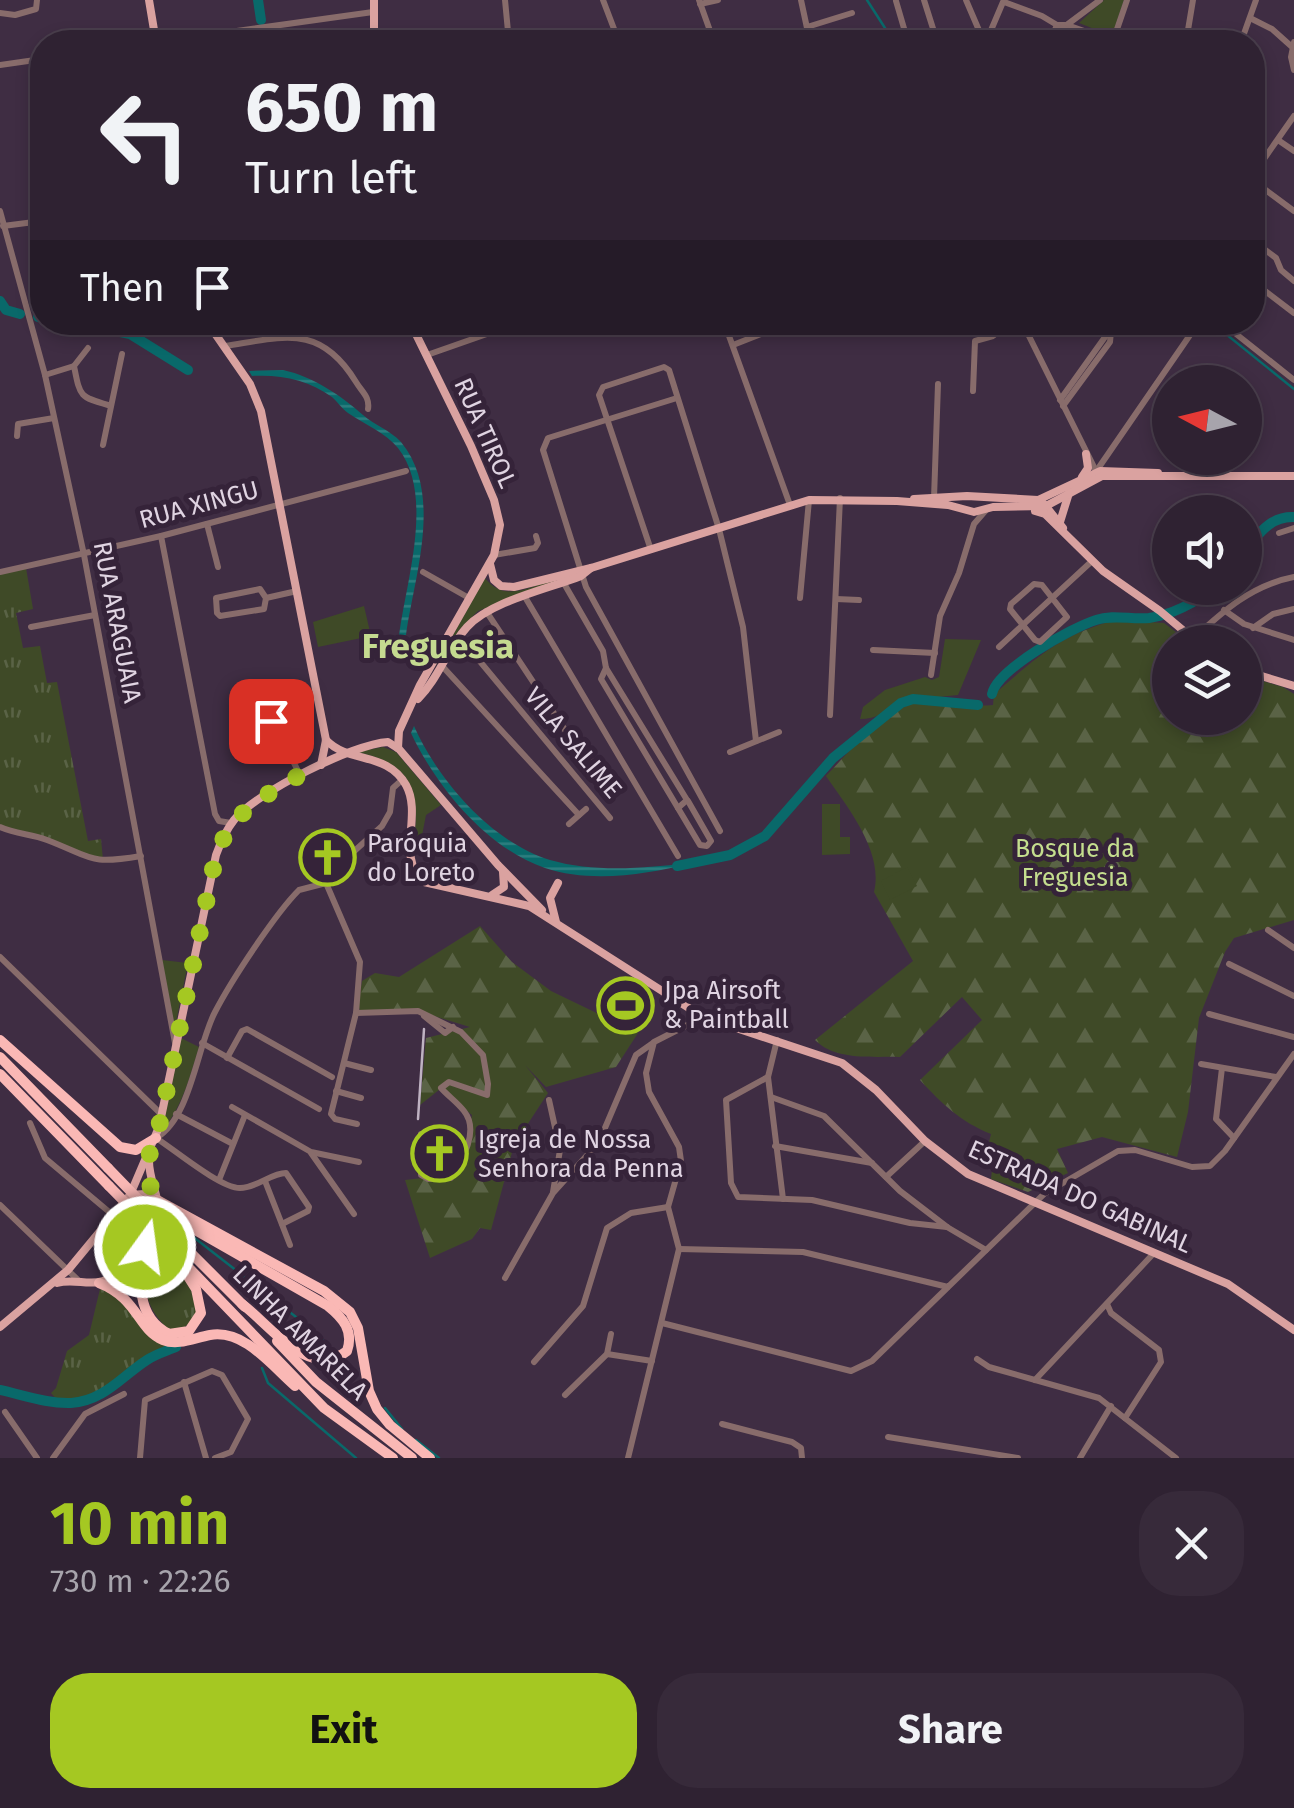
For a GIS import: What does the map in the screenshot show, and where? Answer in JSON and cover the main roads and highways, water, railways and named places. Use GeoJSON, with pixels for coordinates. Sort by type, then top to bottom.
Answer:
{"type":"FeatureCollection","features":[{"type":"Feature","properties":{"kind":"highway"},"geometry":{"type":"LineString","coordinates":[[0,1040],[120,1147],[136,1150],[156,1138]]}},
{"type":"Feature","properties":{"kind":"highway","name":"LINHA AMARELA"},"geometry":{"type":"LineString","coordinates":[[0,1057],[108,1168],[169,1242],[324,1408],[393,1458]]}},
{"type":"Feature","properties":{"kind":"highway","name":"LINHA AMARELA"},"geometry":{"type":"LineString","coordinates":[[0,1074],[109,1186],[242,1304],[316,1382],[412,1458]]}},
{"type":"Feature","properties":{"kind":"highway"},"geometry":{"type":"LineString","coordinates":[[157,1200],[324,1291],[350,1312],[358,1328],[369,1391],[377,1409],[430,1458]]}},
{"type":"Feature","properties":{"kind":"highway"},"geometry":{"type":"LineString","coordinates":[[157,1228],[174,1222],[188,1226],[328,1306],[340,1316],[349,1332],[347,1351],[330,1360],[311,1359],[242,1304]]}},
{"type":"Feature","properties":{"kind":"highway"},"geometry":{"type":"LineString","coordinates":[[145,1247],[140,1280],[146,1312],[163,1331],[176,1335],[194,1326],[202,1306],[169,1242]]}},
{"type":"Feature","properties":{"kind":"highway"},"geometry":{"type":"LineString","coordinates":[[88,1282],[124,1295],[151,1332],[164,1340],[183,1342],[219,1334],[239,1338],[324,1408]]}},
{"type":"Feature","properties":{"kind":"main road"},"geometry":{"type":"LineString","coordinates":[[149,0],[155,30]]}},
{"type":"Feature","properties":{"kind":"main road"},"geometry":{"type":"LineString","coordinates":[[374,0],[374,30]]}},
{"type":"Feature","properties":{"kind":"main road"},"geometry":{"type":"LineString","coordinates":[[217,335],[258,401],[326,740],[321,765]]}},
{"type":"Feature","properties":{"kind":"main road","name":"RUA TIROL"},"geometry":{"type":"LineString","coordinates":[[417,335],[494,500],[500,525],[492,560]]}},
{"type":"Feature","properties":{"kind":"main road"},"geometry":{"type":"LineString","coordinates":[[1026,508],[1046,506],[1070,488],[1087,470],[1086,454]]}},
{"type":"Feature","properties":{"kind":"main road"},"geometry":{"type":"LineString","coordinates":[[414,702],[471,622],[486,611],[591,568],[790,505],[840,498],[948,505],[966,511],[992,503],[1052,496],[1117,470],[1152,474]]}},
{"type":"Feature","properties":{"kind":"main road"},"geometry":{"type":"LineString","coordinates":[[1096,476],[1294,476]]}},
{"type":"Feature","properties":{"kind":"main road"},"geometry":{"type":"LineString","coordinates":[[1060,522],[1070,488]]}},
{"type":"Feature","properties":{"kind":"main road"},"geometry":{"type":"LineString","coordinates":[[897,501],[934,498],[992,503],[1045,514],[1092,561],[1177,625]]}},
{"type":"Feature","properties":{"kind":"main road"},"geometry":{"type":"LineString","coordinates":[[1034,500],[1046,506],[1065,532]]}},
{"type":"Feature","properties":{"kind":"main road"},"geometry":{"type":"LineString","coordinates":[[492,560],[494,580],[506,588],[561,579]]}},
{"type":"Feature","properties":{"kind":"main road"},"geometry":{"type":"LineString","coordinates":[[399,750],[399,732],[420,685],[492,560]]}},
{"type":"Feature","properties":{"kind":"main road"},"geometry":{"type":"LineString","coordinates":[[1262,676],[1294,686]]}},
{"type":"Feature","properties":{"kind":"main road"},"geometry":{"type":"LineString","coordinates":[[326,740],[344,754]]}},
{"type":"Feature","properties":{"kind":"main road"},"geometry":{"type":"LineString","coordinates":[[0,1327],[68,1270],[130,1195],[156,1138],[176,1044],[177,1017],[210,876],[232,823],[246,808],[344,754],[386,742],[399,750]]}},
{"type":"Feature","properties":{"kind":"main road","name":"ESTRADA DO GABINAL"},"geometry":{"type":"LineString","coordinates":[[399,750],[500,867],[552,919]]}},
{"type":"Feature","properties":{"kind":"main road","name":"ESTRADA DO GABINAL"},"geometry":{"type":"LineString","coordinates":[[344,754],[380,761],[394,768],[403,779],[414,810],[410,856],[416,874],[428,884],[526,905],[703,1017],[842,1063],[857,1073],[924,1141],[968,1174],[1228,1284],[1294,1330]]}},
{"type":"Feature","properties":{"kind":"main road"},"geometry":{"type":"LineString","coordinates":[[488,895],[504,887],[506,880],[500,867]]}},
{"type":"Feature","properties":{"kind":"main road"},"geometry":{"type":"LineString","coordinates":[[552,919],[550,898],[558,883]]}},
{"type":"Feature","properties":{"kind":"main road"},"geometry":{"type":"LineString","coordinates":[[53,1284],[88,1282],[122,1272],[145,1247],[157,1228],[149,1152]]}},
{"type":"Feature","properties":{"kind":"main road"},"geometry":{"type":"LineString","coordinates":[[130,1195],[145,1194],[157,1200]]}},
{"type":"Feature","properties":{"kind":"main road"},"geometry":{"type":"LineString","coordinates":[[82,1254],[81,1272],[88,1282]]}},
{"type":"Feature","properties":{"kind":"waterway"},"geometry":{"type":"LineString","coordinates":[[258,0],[261,20]]}},
{"type":"Feature","properties":{"kind":"waterway"},"geometry":{"type":"LineString","coordinates":[[867,0],[886,30]]}},
{"type":"Feature","properties":{"kind":"waterway"},"geometry":{"type":"LineString","coordinates":[[0,301],[6,310],[20,314]]}},
{"type":"Feature","properties":{"kind":"waterway"},"geometry":{"type":"LineString","coordinates":[[132,335],[188,370]]}},
{"type":"Feature","properties":{"kind":"waterway"},"geometry":{"type":"LineString","coordinates":[[1227,335],[1294,389]]}},
{"type":"Feature","properties":{"kind":"waterway"},"geometry":{"type":"LineString","coordinates":[[1262,530],[1278,519],[1294,517]]}},
{"type":"Feature","properties":{"kind":"waterway"},"geometry":{"type":"LineString","coordinates":[[992,694],[1006,673],[1020,662],[1085,624],[1102,618],[1149,618],[1186,605]]}},
{"type":"Feature","properties":{"kind":"waterway"},"geometry":{"type":"LineString","coordinates":[[677,866],[730,855],[765,836],[833,758],[901,703],[913,699],[978,705]]}},
{"type":"Feature","properties":{"kind":"waterway"},"geometry":{"type":"LineString","coordinates":[[192,1236],[329,1347]]}},
{"type":"Feature","properties":{"kind":"waterway"},"geometry":{"type":"LineString","coordinates":[[0,1390],[53,1402],[83,1401],[103,1393],[150,1358],[176,1347]]}},
{"type":"Feature","properties":{"kind":"waterway"},"geometry":{"type":"LineString","coordinates":[[345,1365],[356,1377]]}},
{"type":"Feature","properties":{"kind":"waterway"},"geometry":{"type":"LineString","coordinates":[[262,1368],[268,1383],[356,1458]]}},
{"type":"Feature","properties":{"kind":"waterway"},"geometry":{"type":"LineString","coordinates":[[385,1408],[402,1429]]}},
{"type":"Feature","properties":{"kind":"waterway"},"geometry":{"type":"LineString","coordinates":[[416,1440],[439,1458]]}},
{"type":"Feature","properties":{"kind":"railway"},"geometry":{"type":"LineString","coordinates":[[418,1119],[424,1029]]}},
{"type":"Feature","properties":{"kind":"place","name":"Paróquia do Loreto"},"geometry":{"type":"Point","coordinates":[328,858]}},
{"type":"Feature","properties":{"kind":"place","name":"Jpa Airsoft & Paintball"},"geometry":{"type":"Point","coordinates":[625,1005]}},
{"type":"Feature","properties":{"kind":"place","name":"Igreja de Nossa Senhora da Penna"},"geometry":{"type":"Point","coordinates":[439,1154]}},
{"type":"Feature","properties":{"kind":"district","name":"Freguesia"},"geometry":{"type":"Point","coordinates":[438,646]}},
{"type":"Feature","properties":{"kind":"park label","name":"Bosque da Freguesia"},"geometry":{"type":"Point","coordinates":[1075,864]}}]}
